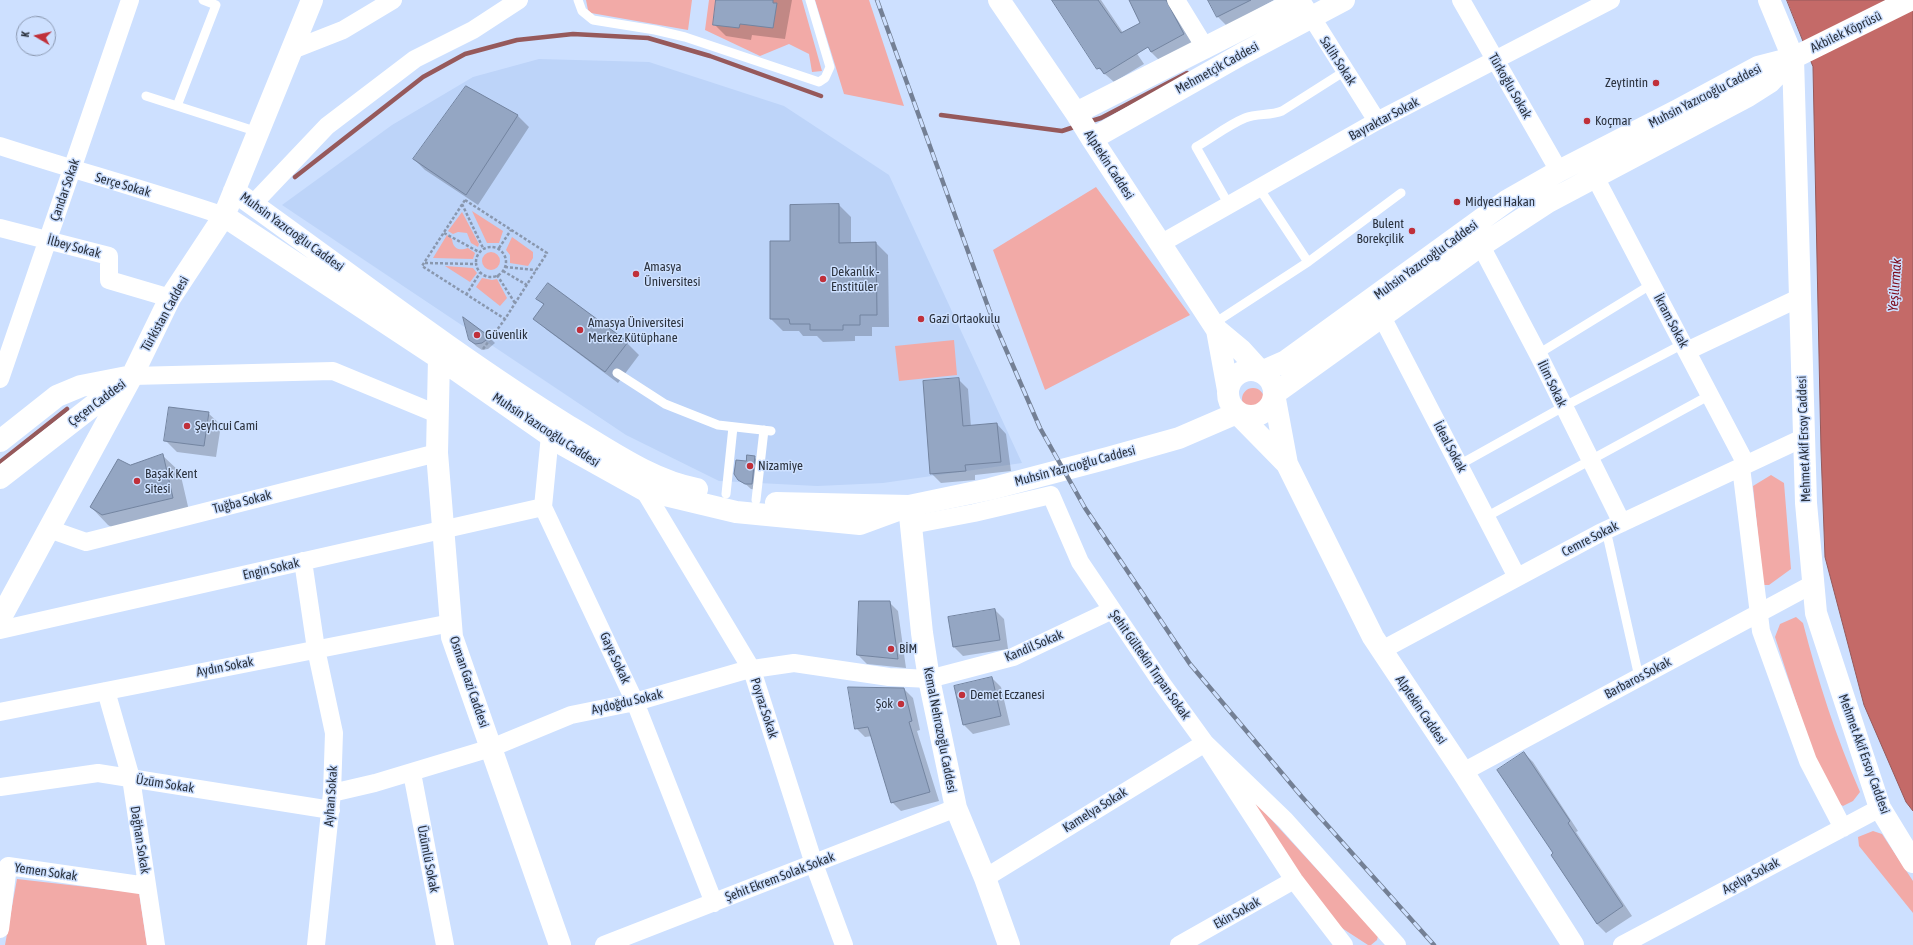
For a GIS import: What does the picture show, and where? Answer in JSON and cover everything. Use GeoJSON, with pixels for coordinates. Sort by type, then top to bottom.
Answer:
{"type":"FeatureCollection","features":[{"type":"Feature","properties":{"kind":"street","name":"Çandar Sokak"},"geometry":{"type":"LineString","coordinates":[[0,380],[130,0]]}},
{"type":"Feature","properties":{"kind":"street","name":"Türkistan Caddesi"},"geometry":{"type":"LineString","coordinates":[[0,619],[132,376],[170,298],[224,216],[312,0]]}},
{"type":"Feature","properties":{"kind":"street"},"geometry":{"type":"LineString","coordinates":[[292,50],[343,30],[393,0]]}},
{"type":"Feature","properties":{"kind":"street"},"geometry":{"type":"LineString","coordinates":[[253,204],[327,126],[408,64],[473,30],[519,0]]}},
{"type":"Feature","properties":{"kind":"street","name":"Alptekin Caddesi"},"geometry":{"type":"LineString","coordinates":[[999,0],[1076,113],[1215,327]]}},
{"type":"Feature","properties":{"kind":"street"},"geometry":{"type":"LineString","coordinates":[[1176,0],[1206,49]]}},
{"type":"Feature","properties":{"kind":"street","name":"Mehmetçik Caddesi"},"geometry":{"type":"LineString","coordinates":[[1076,113],[1206,49],[1303,6],[1344,0]]}},
{"type":"Feature","properties":{"kind":"street","name":"Türkoğlu Sokak"},"geometry":{"type":"LineString","coordinates":[[1462,0],[1559,171]]}},
{"type":"Feature","properties":{"kind":"street","name":"Bayraktar Sokak"},"geometry":{"type":"LineString","coordinates":[[1160,244],[1377,121],[1611,0]]}},
{"type":"Feature","properties":{"kind":"street","name":"Mehmet Akif Ersoy Caddesi"},"geometry":{"type":"LineString","coordinates":[[1769,0],[1798,56],[1799,298],[1803,438],[1806,503],[1816,613],[1880,808],[1913,862]]}},
{"type":"Feature","properties":{"kind":"street","name":"Akbilek Köprüsü"},"geometry":{"type":"LineString","coordinates":[[1798,56],[1910,0]]}},
{"type":"Feature","properties":{"kind":"street","name":"Mehmetçik Caddesi"},"geometry":{"type":"LineString","coordinates":[[1092,139],[1242,54],[1303,6]]}},
{"type":"Feature","properties":{"kind":"street","name":"Salih Sokak"},"geometry":{"type":"LineString","coordinates":[[1303,6],[1377,121]]}},
{"type":"Feature","properties":{"kind":"street","name":"Muhsin Yazıcıoğlu Caddesi"},"geometry":{"type":"LineString","coordinates":[[1261,372],[1286,361],[1508,200],[1559,171],[1758,67],[1798,56]]}},
{"type":"Feature","properties":{"kind":"street","name":"Muhsin Yazıcıoğlu Caddesi"},"geometry":{"type":"LineString","coordinates":[[1274,394],[1481,246],[1548,202],[1748,96],[1770,82],[1798,56]]}},
{"type":"Feature","properties":{"kind":"street","name":"Serçe Sokak"},"geometry":{"type":"LineString","coordinates":[[0,146],[72,170],[165,196],[224,216]]}},
{"type":"Feature","properties":{"kind":"street","name":"İkram Sokak"},"geometry":{"type":"LineString","coordinates":[[1595,177],[1710,395],[1744,466]]}},
{"type":"Feature","properties":{"kind":"street","name":"Muhsin Yazıcıoğlu Caddesi"},"geometry":{"type":"LineString","coordinates":[[234,191],[473,362],[540,408],[640,470],[692,488],[771,503],[910,515]]}},
{"type":"Feature","properties":{"kind":"street","name":"Muhsin Yazıcıoğlu Caddesi"},"geometry":{"type":"LineString","coordinates":[[224,216],[438,358],[565,446],[644,490],[736,512],[860,524],[910,515],[990,489],[1179,438],[1237,413]]}},
{"type":"Feature","properties":{"kind":"street","name":"İlbey Sokak"},"geometry":{"type":"LineString","coordinates":[[0,228],[109,256],[109,280],[170,298]]}},
{"type":"Feature","properties":{"kind":"street","name":"İlim Sokak"},"geometry":{"type":"LineString","coordinates":[[1481,246],[1538,354],[1590,460],[1614,526]]}},
{"type":"Feature","properties":{"kind":"street"},"geometry":{"type":"LineString","coordinates":[[1685,348],[1799,298]]}},
{"type":"Feature","properties":{"kind":"street","name":"İdeal Sokak"},"geometry":{"type":"LineString","coordinates":[[1382,317],[1517,577]]}},
{"type":"Feature","properties":{"kind":"street"},"geometry":{"type":"LineString","coordinates":[[1215,327],[1241,350],[1271,381],[1287,464]]}},
{"type":"Feature","properties":{"kind":"street"},"geometry":{"type":"LineString","coordinates":[[1215,327],[1230,404],[1287,464]]}},
{"type":"Feature","properties":{"kind":"street","name":"Osman Gazi Caddesi"},"geometry":{"type":"LineString","coordinates":[[438,358],[437,453],[442,530],[452,637],[560,945]]}},
{"type":"Feature","properties":{"kind":"street"},"geometry":{"type":"LineString","coordinates":[[1228,390],[1230,383],[1240,373],[1247,370],[1261,372]]}},
{"type":"Feature","properties":{"kind":"street"},"geometry":{"type":"LineString","coordinates":[[132,376],[333,371],[437,414]]}},
{"type":"Feature","properties":{"kind":"street","name":"Çeçen Caddesi"},"geometry":{"type":"LineString","coordinates":[[0,441],[57,396],[81,386],[132,376]]}},
{"type":"Feature","properties":{"kind":"street","name":"Çeçen Caddesi"},"geometry":{"type":"LineString","coordinates":[[0,478],[132,376]]}},
{"type":"Feature","properties":{"kind":"street"},"geometry":{"type":"LineString","coordinates":[[1237,413],[1248,416],[1263,413],[1268,408],[1274,394]]}},
{"type":"Feature","properties":{"kind":"street"},"geometry":{"type":"LineString","coordinates":[[543,507],[550,435]]}},
{"type":"Feature","properties":{"kind":"street","name":"Cemre Sokak"},"geometry":{"type":"LineString","coordinates":[[1382,650],[1614,526],[1803,438]]}},
{"type":"Feature","properties":{"kind":"street","name":"Tuğba Sokak"},"geometry":{"type":"LineString","coordinates":[[49,528],[86,542],[437,453]]}},
{"type":"Feature","properties":{"kind":"street","name":"Alptekin Caddesi"},"geometry":{"type":"LineString","coordinates":[[1287,464],[1373,637],[1463,772],[1574,945]]}},
{"type":"Feature","properties":{"kind":"street"},"geometry":{"type":"LineString","coordinates":[[1744,466],[1761,631],[1808,761],[1843,828]]}},
{"type":"Feature","properties":{"kind":"street","name":"Poyraz Sokak"},"geometry":{"type":"LineString","coordinates":[[644,490],[752,670],[814,864],[844,945]]}},
{"type":"Feature","properties":{"kind":"street","name":"Şehit Gültekin Tırpan Sokak"},"geometry":{"type":"LineString","coordinates":[[910,515],[974,513],[1051,495],[1080,562],[1205,743],[1294,880],[1344,945]]}},
{"type":"Feature","properties":{"kind":"street","name":"Engin Sokak"},"geometry":{"type":"LineString","coordinates":[[0,630],[543,507]]}},
{"type":"Feature","properties":{"kind":"street","name":"Gaye Sokak"},"geometry":{"type":"LineString","coordinates":[[543,507],[635,702],[714,903]]}},
{"type":"Feature","properties":{"kind":"street","name":"Kemal Nehrozoğlu Caddesi"},"geometry":{"type":"LineString","coordinates":[[910,515],[922,633],[929,679],[956,808],[985,878],[1009,945]]}},
{"type":"Feature","properties":{"kind":"street","name":"Ayhan Sokak"},"geometry":{"type":"LineString","coordinates":[[303,562],[316,649],[334,733],[332,802],[316,945]]}},
{"type":"Feature","properties":{"kind":"street","name":"Barbaros Sokak"},"geometry":{"type":"LineString","coordinates":[[1463,772],[1813,584]]}},
{"type":"Feature","properties":{"kind":"street","name":"Kandil Sokak"},"geometry":{"type":"LineString","coordinates":[[929,679],[1013,658],[1112,610]]}},
{"type":"Feature","properties":{"kind":"street","name":"Aydın Sokak"},"geometry":{"type":"LineString","coordinates":[[0,712],[451,623]]}},
{"type":"Feature","properties":{"kind":"street","name":"Aydoğdu Sokak"},"geometry":{"type":"LineString","coordinates":[[332,802],[412,773],[491,748],[571,715],[635,702],[752,670],[794,663],[889,677],[929,679]]}},
{"type":"Feature","properties":{"kind":"street","name":"Dağhan Sokak"},"geometry":{"type":"LineString","coordinates":[[106,691],[131,778],[156,945]]}},
{"type":"Feature","properties":{"kind":"street"},"geometry":{"type":"LineString","coordinates":[[1205,743],[1285,820],[1395,944]]}},
{"type":"Feature","properties":{"kind":"street","name":"Kamelya Sokak"},"geometry":{"type":"LineString","coordinates":[[985,878],[1205,743]]}},
{"type":"Feature","properties":{"kind":"street","name":"Üzüm Sokak"},"geometry":{"type":"LineString","coordinates":[[0,787],[98,773],[332,802]]}},
{"type":"Feature","properties":{"kind":"street","name":"Üzümlü Sokak"},"geometry":{"type":"LineString","coordinates":[[412,773],[445,945]]}},
{"type":"Feature","properties":{"kind":"street","name":"Şehit Ekrem Solak Sokak"},"geometry":{"type":"LineString","coordinates":[[604,945],[956,808]]}},
{"type":"Feature","properties":{"kind":"street","name":"Açelya Sokak"},"geometry":{"type":"LineString","coordinates":[[1622,945],[1880,808]]}},
{"type":"Feature","properties":{"kind":"street","name":"Yemen Sokak"},"geometry":{"type":"LineString","coordinates":[[0,929],[8,866],[147,886]]}},
{"type":"Feature","properties":{"kind":"street","name":"Ekin Sokak"},"geometry":{"type":"LineString","coordinates":[[1179,945],[1294,880]]}},
{"type":"Feature","properties":{"kind":"lane"},"geometry":{"type":"LineString","coordinates":[[177,106],[216,5],[203,0]]}},
{"type":"Feature","properties":{"kind":"lane"},"geometry":{"type":"LineString","coordinates":[[578,0],[582,11],[593,20],[655,30],[685,37],[818,82],[825,78],[830,67],[810,0]]}},
{"type":"Feature","properties":{"kind":"lane"},"geometry":{"type":"LineString","coordinates":[[1229,205],[1196,147],[1244,118],[1257,114],[1272,114],[1282,111],[1345,71]]}},
{"type":"Feature","properties":{"kind":"lane"},"geometry":{"type":"LineString","coordinates":[[146,96],[258,132]]}},
{"type":"Feature","properties":{"kind":"lane"},"geometry":{"type":"LineString","coordinates":[[1259,188],[1308,262]]}},
{"type":"Feature","properties":{"kind":"lane"},"geometry":{"type":"LineString","coordinates":[[1215,327],[1308,262],[1401,193]]}},
{"type":"Feature","properties":{"kind":"lane"},"geometry":{"type":"LineString","coordinates":[[1538,354],[1652,284]]}},
{"type":"Feature","properties":{"kind":"lane"},"geometry":{"type":"LineString","coordinates":[[1459,465],[1563,407],[1685,348]]}},
{"type":"Feature","properties":{"kind":"lane"},"geometry":{"type":"LineString","coordinates":[[617,374],[665,404],[718,426],[768,431],[756,500]]}},
{"type":"Feature","properties":{"kind":"lane"},"geometry":{"type":"LineString","coordinates":[[1486,517],[1710,395]]}},
{"type":"Feature","properties":{"kind":"lane"},"geometry":{"type":"LineString","coordinates":[[726,494],[733,427]]}},
{"type":"Feature","properties":{"kind":"lane"},"geometry":{"type":"LineString","coordinates":[[1614,526],[1639,677]]}},
{"type":"Feature","properties":{"kind":"path"},"geometry":{"type":"LineString","coordinates":[[473,362],[505,319],[547,253],[465,200],[422,266],[505,319]]}},
{"type":"Feature","properties":{"kind":"path"},"geometry":{"type":"LineString","coordinates":[[462,204],[483,248]]}},
{"type":"Feature","properties":{"kind":"path"},"geometry":{"type":"LineString","coordinates":[[499,248],[511,230]]}},
{"type":"Feature","properties":{"kind":"path"},"geometry":{"type":"LineString","coordinates":[[444,233],[479,252]]}},
{"type":"Feature","properties":{"kind":"path"},"geometry":{"type":"LineString","coordinates":[[491,246],[499,248],[506,257],[503,271],[490,277],[480,273],[476,264],[479,252],[483,248],[491,246]]}},
{"type":"Feature","properties":{"kind":"path"},"geometry":{"type":"LineString","coordinates":[[424,263],[476,264]]}},
{"type":"Feature","properties":{"kind":"path"},"geometry":{"type":"LineString","coordinates":[[505,267],[536,270]]}},
{"type":"Feature","properties":{"kind":"path"},"geometry":{"type":"LineString","coordinates":[[503,271],[527,285]]}},
{"type":"Feature","properties":{"kind":"path"},"geometry":{"type":"LineString","coordinates":[[466,295],[480,273]]}},
{"type":"Feature","properties":{"kind":"path"},"geometry":{"type":"LineString","coordinates":[[497,275],[515,303]]}},
{"type":"Feature","properties":{"kind":"shaded area"},"geometry":{"type":"Polygon","coordinates":[[[586,0],[692,0],[688,30],[591,13],[588,10],[586,0]]]}},
{"type":"Feature","properties":{"kind":"shaded area"},"geometry":{"type":"Polygon","coordinates":[[[709,0],[802,0],[822,71],[812,72],[809,54],[789,44],[760,56],[705,30],[709,0]]]}},
{"type":"Feature","properties":{"kind":"shaded area"},"geometry":{"type":"Polygon","coordinates":[[[815,0],[869,0],[904,106],[844,94],[815,0]]]}},
{"type":"Feature","properties":{"kind":"shaded area","name":"Amasya Üniversitesi"},"geometry":{"type":"Polygon","coordinates":[[[539,59],[649,62],[784,106],[889,175],[1022,463],[883,483],[817,486],[719,481],[626,435],[282,205],[392,125],[473,77],[539,59]]]}},
{"type":"Feature","properties":{"kind":"shaded area"},"geometry":{"type":"Polygon","coordinates":[[[1096,187],[1190,315],[1045,390],[993,250],[1096,187]]]}},
{"type":"Feature","properties":{"kind":"shaded area"},"geometry":{"type":"Polygon","coordinates":[[[472,211],[503,231],[499,243],[487,243],[472,211]]]}},
{"type":"Feature","properties":{"kind":"shaded area"},"geometry":{"type":"Polygon","coordinates":[[[462,212],[479,244],[478,247],[471,243],[467,233],[458,232],[453,234],[448,231],[462,212]]]}},
{"type":"Feature","properties":{"kind":"shaded area"},"geometry":{"type":"Polygon","coordinates":[[[447,235],[452,239],[455,247],[459,249],[468,248],[475,253],[473,259],[433,258],[447,235]]]}},
{"type":"Feature","properties":{"kind":"shaded area"},"geometry":{"type":"Polygon","coordinates":[[[512,237],[533,252],[533,258],[528,266],[510,263],[510,255],[506,250],[512,237]]]}},
{"type":"Feature","properties":{"kind":"shaded area"},"geometry":{"type":"Polygon","coordinates":[[[487,252],[495,252],[500,257],[498,268],[495,270],[487,270],[482,265],[482,257],[487,252]]]}},
{"type":"Feature","properties":{"kind":"shaded area"},"geometry":{"type":"Polygon","coordinates":[[[445,266],[473,268],[477,273],[470,282],[445,266]]]}},
{"type":"Feature","properties":{"kind":"shaded area"},"geometry":{"type":"Polygon","coordinates":[[[482,278],[492,280],[497,279],[507,298],[500,306],[476,287],[482,278]]]}},
{"type":"Feature","properties":{"kind":"shaded area"},"geometry":{"type":"Polygon","coordinates":[[[954,340],[957,375],[899,381],[895,346],[954,340]]]}},
{"type":"Feature","properties":{"kind":"shaded area"},"geometry":{"type":"Polygon","coordinates":[[[1253,388],[1261,391],[1264,399],[1261,407],[1253,410],[1245,407],[1242,399],[1245,391],[1253,388]]]}},
{"type":"Feature","properties":{"kind":"shaded area"},"geometry":{"type":"Polygon","coordinates":[[[1771,475],[1784,483],[1791,569],[1769,585],[1763,585],[1753,486],[1771,475]]]}},
{"type":"Feature","properties":{"kind":"shaded area"},"geometry":{"type":"Polygon","coordinates":[[[1796,617],[1803,623],[1828,709],[1860,792],[1853,801],[1843,806],[1836,802],[1812,751],[1775,637],[1780,624],[1796,617]]]}},
{"type":"Feature","properties":{"kind":"shaded area"},"geometry":{"type":"Polygon","coordinates":[[[1224,768],[1378,936],[1377,940],[1371,945],[1368,945],[1331,921],[1224,768]]]}},
{"type":"Feature","properties":{"kind":"shaded area"},"geometry":{"type":"Polygon","coordinates":[[[1873,831],[1882,834],[1913,881],[1913,913],[1859,846],[1858,837],[1873,831]]]}},
{"type":"Feature","properties":{"kind":"shaded area"},"geometry":{"type":"Polygon","coordinates":[[[17,879],[139,893],[147,945],[5,945],[17,879]]]}},
{"type":"Feature","properties":{"kind":"water","name":"Yeşilırmak"},"geometry":{"type":"Polygon","coordinates":[[[1787,0],[1913,0],[1913,811],[1906,802],[1864,705],[1825,557],[1821,451],[1813,67],[1787,0]]]}},
{"type":"Feature","properties":{"kind":"building"},"geometry":{"type":"Polygon","coordinates":[[[716,0],[773,0],[773,3],[777,3],[773,28],[740,24],[739,28],[713,25],[716,0]]]}},
{"type":"Feature","properties":{"kind":"building"},"geometry":{"type":"Polygon","coordinates":[[[1052,0],[1098,0],[1121,33],[1140,23],[1129,0],[1166,0],[1184,34],[1151,52],[1148,47],[1104,74],[1100,68],[1097,69],[1052,0]]]}},
{"type":"Feature","properties":{"kind":"building"},"geometry":{"type":"Polygon","coordinates":[[[1208,0],[1251,0],[1217,17],[1208,0]]]}},
{"type":"Feature","properties":{"kind":"building"},"geometry":{"type":"Polygon","coordinates":[[[466,86],[518,115],[466,195],[413,159],[466,86]]]}},
{"type":"Feature","properties":{"kind":"building","name":"Dekanlık - Enstitüler"},"geometry":{"type":"Polygon","coordinates":[[[839,204],[839,243],[876,242],[877,315],[860,315],[860,325],[843,325],[843,330],[810,330],[810,324],[790,324],[789,319],[770,319],[770,241],[790,241],[790,205],[839,204]]]}},
{"type":"Feature","properties":{"kind":"building","name":"Amasya Üniversitesi Merkez Kütüphane"},"geometry":{"type":"Polygon","coordinates":[[[548,283],[628,342],[605,372],[533,319],[544,304],[536,299],[548,283]]]}},
{"type":"Feature","properties":{"kind":"building","name":"Güvenlik"},"geometry":{"type":"Polygon","coordinates":[[[463,317],[490,337],[482,343],[475,344],[469,340],[463,317]]]}},
{"type":"Feature","properties":{"kind":"building"},"geometry":{"type":"Polygon","coordinates":[[[959,378],[963,426],[997,423],[1001,462],[965,465],[966,471],[930,474],[923,381],[959,378]]]}},
{"type":"Feature","properties":{"kind":"building","name":"Şeyhcui Cami"},"geometry":{"type":"Polygon","coordinates":[[[169,407],[209,412],[204,446],[164,441],[169,407]]]}},
{"type":"Feature","properties":{"kind":"building","name":"Başak Kent Sitesi"},"geometry":{"type":"Polygon","coordinates":[[[163,454],[173,498],[102,515],[90,507],[118,459],[130,465],[163,454]]]}},
{"type":"Feature","properties":{"kind":"building","name":"Nizamiye"},"geometry":{"type":"Polygon","coordinates":[[[747,455],[755,456],[752,484],[745,484],[738,480],[734,474],[736,460],[746,461],[747,455]]]}},
{"type":"Feature","properties":{"kind":"building"},"geometry":{"type":"Polygon","coordinates":[[[859,601],[890,601],[898,659],[857,655],[859,601]]]}},
{"type":"Feature","properties":{"kind":"building"},"geometry":{"type":"Polygon","coordinates":[[[995,609],[1000,640],[953,647],[948,617],[995,609]]]}},
{"type":"Feature","properties":{"kind":"building"},"geometry":{"type":"Polygon","coordinates":[[[992,677],[1001,716],[963,725],[954,686],[992,677]]]}},
{"type":"Feature","properties":{"kind":"building"},"geometry":{"type":"Polygon","coordinates":[[[848,687],[904,688],[912,721],[909,722],[930,792],[891,803],[868,727],[855,729],[848,687]]]}},
{"type":"Feature","properties":{"kind":"building"},"geometry":{"type":"Polygon","coordinates":[[[1524,752],[1570,821],[1568,823],[1623,906],[1597,924],[1551,855],[1553,853],[1497,770],[1524,752]]]}},
{"type":"Feature","properties":{"kind":"waterway"},"geometry":{"type":"LineString","coordinates":[[295,177],[423,77],[465,54],[517,40],[573,34],[648,38],[710,56],[821,96]]}},
{"type":"Feature","properties":{"kind":"waterway"},"geometry":{"type":"LineString","coordinates":[[1088,122],[1101,118],[1187,73]]}},
{"type":"Feature","properties":{"kind":"waterway"},"geometry":{"type":"LineString","coordinates":[[941,115],[1062,131],[1077,126]]}},
{"type":"Feature","properties":{"kind":"waterway"},"geometry":{"type":"LineString","coordinates":[[0,462],[67,409]]}},
{"type":"Feature","properties":{"kind":"railway"},"geometry":{"type":"LineString","coordinates":[[877,0],[991,315],[1040,428],[1085,508],[1190,664],[1302,797],[1434,945]]}},
{"type":"Feature","properties":{"kind":"place","name":"Zeytintin"},"geometry":{"type":"Point","coordinates":[1656,83]}},
{"type":"Feature","properties":{"kind":"place","name":"Koçmar"},"geometry":{"type":"Point","coordinates":[1587,121]}},
{"type":"Feature","properties":{"kind":"place","name":"Midyeci Hakan"},"geometry":{"type":"Point","coordinates":[1457,202]}},
{"type":"Feature","properties":{"kind":"place","name":"Bulent Borekçilik"},"geometry":{"type":"Point","coordinates":[1412,231]}},
{"type":"Feature","properties":{"kind":"place","name":"Amasya Üniversitesi"},"geometry":{"type":"Point","coordinates":[636,274]}},
{"type":"Feature","properties":{"kind":"place","name":"Dekanlık - Enstitüler"},"geometry":{"type":"Point","coordinates":[823,279]}},
{"type":"Feature","properties":{"kind":"place","name":"Gazi Ortaokulu"},"geometry":{"type":"Point","coordinates":[921,319]}},
{"type":"Feature","properties":{"kind":"place","name":"Amasya Üniversitesi Merkez Kütüphane"},"geometry":{"type":"Point","coordinates":[580,330]}},
{"type":"Feature","properties":{"kind":"place","name":"Güvenlik"},"geometry":{"type":"Point","coordinates":[477,335]}},
{"type":"Feature","properties":{"kind":"place","name":"Şeyhcui Cami"},"geometry":{"type":"Point","coordinates":[187,426]}},
{"type":"Feature","properties":{"kind":"place","name":"Nizamiye"},"geometry":{"type":"Point","coordinates":[750,466]}},
{"type":"Feature","properties":{"kind":"place","name":"Başak Kent Sitesi"},"geometry":{"type":"Point","coordinates":[137,481]}},
{"type":"Feature","properties":{"kind":"place","name":"BİM"},"geometry":{"type":"Point","coordinates":[891,649]}},
{"type":"Feature","properties":{"kind":"place","name":"Demet Eczanesi"},"geometry":{"type":"Point","coordinates":[962,695]}},
{"type":"Feature","properties":{"kind":"place","name":"Şok"},"geometry":{"type":"Point","coordinates":[901,704]}}]}
